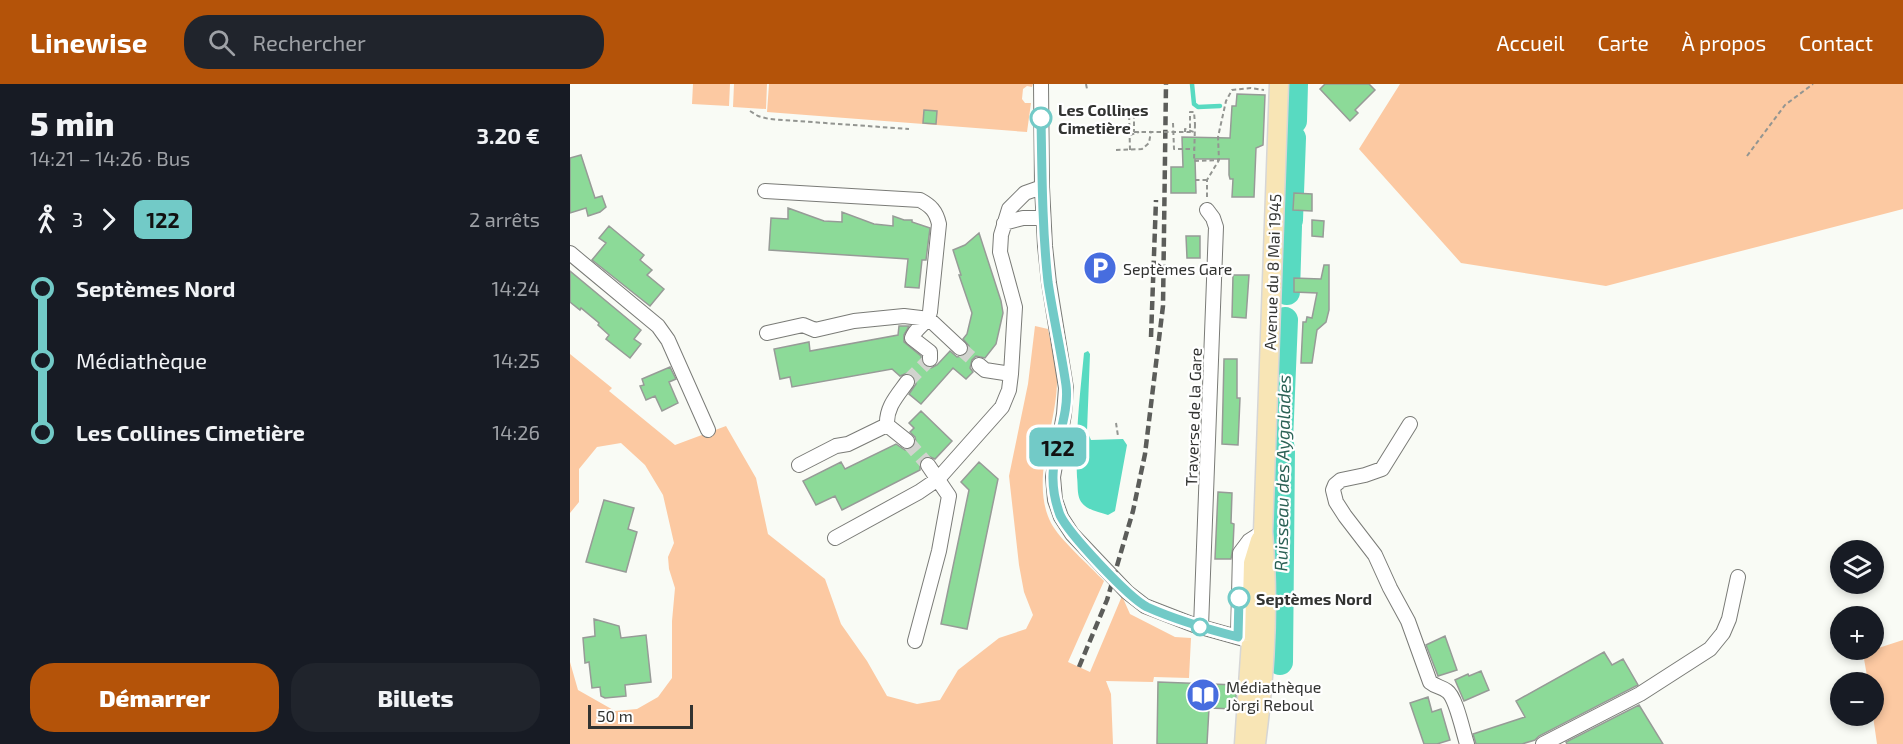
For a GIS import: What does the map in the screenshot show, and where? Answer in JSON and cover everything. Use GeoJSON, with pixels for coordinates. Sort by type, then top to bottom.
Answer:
{"type":"FeatureCollection","features":[{"type":"Feature","properties":{"kind":"main road","name":"Avenue du 8 Mai 1945"},"geometry":{"type":"LineString","coordinates":[[1244,744],[1251,640],[1266,563],[1263,532],[1279,88]]}},
{"type":"Feature","properties":{"kind":"main road","name":"Avenue du 8 Mai 1945"},"geometry":{"type":"LineString","coordinates":[[1251,640],[1256,744]]}},
{"type":"Feature","properties":{"kind":"street"},"geometry":{"type":"LineString","coordinates":[[1041,84],[1043,218],[1049,283],[1066,388],[1053,477],[1055,500],[1061,517],[1072,534],[1127,592],[1145,606],[1201,627],[1251,640],[1240,553],[1249,541],[1263,532]]}},
{"type":"Feature","properties":{"kind":"street"},"geometry":{"type":"LineString","coordinates":[[836,538],[938,479],[1002,407],[1009,390],[1015,307],[1000,252],[1001,235],[1009,209],[1025,193],[1042,187]]}},
{"type":"Feature","properties":{"kind":"street"},"geometry":{"type":"LineString","coordinates":[[765,191],[920,200],[930,206],[936,213],[939,224],[929,319],[914,333],[912,338],[930,352],[930,359]]}},
{"type":"Feature","properties":{"kind":"street","name":"Traverse de la Gare"},"geometry":{"type":"LineString","coordinates":[[1201,627],[1216,227],[1207,210]]}},
{"type":"Feature","properties":{"kind":"street"},"geometry":{"type":"LineString","coordinates":[[1004,223],[1023,218],[1043,218]]}},
{"type":"Feature","properties":{"kind":"street"},"geometry":{"type":"LineString","coordinates":[[570,254],[658,326],[669,340],[708,430]]}},
{"type":"Feature","properties":{"kind":"street"},"geometry":{"type":"LineString","coordinates":[[767,333],[803,325],[815,330],[854,321],[904,316],[929,319],[960,348]]}},
{"type":"Feature","properties":{"kind":"street"},"geometry":{"type":"LineString","coordinates":[[979,365],[985,370],[1011,374]]}},
{"type":"Feature","properties":{"kind":"street"},"geometry":{"type":"LineString","coordinates":[[887,425],[891,403],[907,382]]}},
{"type":"Feature","properties":{"kind":"street"},"geometry":{"type":"LineString","coordinates":[[1410,424],[1382,469],[1341,480],[1335,484],[1334,496],[1345,516],[1375,555],[1408,621],[1430,682],[1452,695],[1467,744]]}},
{"type":"Feature","properties":{"kind":"street"},"geometry":{"type":"LineString","coordinates":[[887,425],[907,441]]}},
{"type":"Feature","properties":{"kind":"street"},"geometry":{"type":"LineString","coordinates":[[799,465],[836,446],[848,444],[887,425]]}},
{"type":"Feature","properties":{"kind":"street"},"geometry":{"type":"LineString","coordinates":[[915,640],[939,551],[949,496],[928,465]]}},
{"type":"Feature","properties":{"kind":"street"},"geometry":{"type":"LineString","coordinates":[[1544,744],[1640,694],[1710,649],[1723,633],[1729,619],[1738,577]]}},
{"type":"Feature","properties":{"kind":"path"},"geometry":{"type":"LineString","coordinates":[[1086,84],[1087,89]]}},
{"type":"Feature","properties":{"kind":"path"},"geometry":{"type":"LineString","coordinates":[[1747,156],[1785,105],[1813,84]]}},
{"type":"Feature","properties":{"kind":"path"},"geometry":{"type":"LineString","coordinates":[[1207,210],[1207,180],[1219,160],[1218,137],[1226,100],[1232,90],[1279,88]]}},
{"type":"Feature","properties":{"kind":"path"},"geometry":{"type":"LineString","coordinates":[[750,111],[769,119],[909,129]]}},
{"type":"Feature","properties":{"kind":"path"},"geometry":{"type":"LineString","coordinates":[[1130,150],[1129,112],[1134,112],[1134,132],[1185,130],[1194,132]]}},
{"type":"Feature","properties":{"kind":"path"},"geometry":{"type":"LineString","coordinates":[[1185,130],[1190,132],[1190,112],[1194,112],[1194,161],[1219,160]]}},
{"type":"Feature","properties":{"kind":"path"},"geometry":{"type":"LineString","coordinates":[[1173,123],[1174,149],[1194,149]]}},
{"type":"Feature","properties":{"kind":"path"},"geometry":{"type":"LineString","coordinates":[[1130,135],[1139,131]]}},
{"type":"Feature","properties":{"kind":"path"},"geometry":{"type":"LineString","coordinates":[[1116,150],[1142,149],[1149,143],[1151,131]]}},
{"type":"Feature","properties":{"kind":"path"},"geometry":{"type":"LineString","coordinates":[[1195,180],[1207,180]]}},
{"type":"Feature","properties":{"kind":"path"},"geometry":{"type":"LineString","coordinates":[[1116,423],[1118,436]]}},
{"type":"Feature","properties":{"kind":"shaded area"},"geometry":{"type":"Polygon","coordinates":[[[693,84],[730,84],[729,106],[692,104],[693,84]]]}},
{"type":"Feature","properties":{"kind":"shaded area"},"geometry":{"type":"Polygon","coordinates":[[[734,84],[767,84],[766,109],[733,107],[734,84]]]}},
{"type":"Feature","properties":{"kind":"shaded area"},"geometry":{"type":"Polygon","coordinates":[[[769,84],[1033,84],[1032,87],[1027,86],[1023,89],[1022,99],[1025,103],[1031,103],[1027,132],[767,112],[769,84]]]}},
{"type":"Feature","properties":{"kind":"shaded area"},"geometry":{"type":"Polygon","coordinates":[[[1400,84],[1903,84],[1903,209],[1606,286],[1461,263],[1359,149],[1400,84]]]}},
{"type":"Feature","properties":{"kind":"shaded area"},"geometry":{"type":"Polygon","coordinates":[[[1035,326],[1048,329],[1057,378],[1043,470],[1045,506],[1055,530],[1104,581],[1068,662],[1090,672],[1122,596],[1130,614],[1175,637],[1191,638],[1189,678],[1154,677],[1153,682],[1106,681],[1111,694],[1113,744],[570,744],[570,662],[578,690],[615,711],[637,709],[658,697],[672,678],[672,621],[675,588],[668,557],[674,543],[663,495],[645,465],[621,443],[597,447],[579,469],[579,502],[570,513],[570,354],[612,388],[609,391],[675,445],[726,426],[756,478],[768,534],[825,579],[841,624],[867,661],[887,696],[917,704],[940,700],[958,670],[999,638],[1026,629],[1033,615],[1024,592],[1019,565],[1009,476],[1028,384],[1035,326]]]}},
{"type":"Feature","properties":{"kind":"shaded area"},"geometry":{"type":"Polygon","coordinates":[[[1088,351],[1090,354],[1087,431],[1091,440],[1123,439],[1127,445],[1115,511],[1108,515],[1085,506],[1078,492],[1078,415],[1084,353],[1088,351]]]}},
{"type":"Feature","properties":{"kind":"shaded area"},"geometry":{"type":"Polygon","coordinates":[[[1903,640],[1903,744],[1877,744],[1874,726],[1884,726],[1884,672],[1866,672],[1864,660],[1884,660],[1884,646],[1903,640]]]}},
{"type":"Feature","properties":{"kind":"building"},"geometry":{"type":"Polygon","coordinates":[[[1325,84],[1369,84],[1375,90],[1355,110],[1358,113],[1350,121],[1320,89],[1325,84]]]}},
{"type":"Feature","properties":{"kind":"building"},"geometry":{"type":"Polygon","coordinates":[[[1237,94],[1265,95],[1263,145],[1256,148],[1254,197],[1232,197],[1233,179],[1230,179],[1229,175],[1229,159],[1195,159],[1196,193],[1171,193],[1171,167],[1183,167],[1182,137],[1230,138],[1232,106],[1236,106],[1237,94]]]}},
{"type":"Feature","properties":{"kind":"building"},"geometry":{"type":"Polygon","coordinates":[[[924,110],[937,111],[936,124],[923,123],[924,110]]]}},
{"type":"Feature","properties":{"kind":"building"},"geometry":{"type":"Polygon","coordinates":[[[581,155],[595,198],[602,196],[606,207],[588,216],[586,208],[570,213],[570,158],[581,155]]]}},
{"type":"Feature","properties":{"kind":"building"},"geometry":{"type":"Polygon","coordinates":[[[1294,193],[1312,194],[1312,211],[1293,210],[1294,193]]]}},
{"type":"Feature","properties":{"kind":"building"},"geometry":{"type":"Polygon","coordinates":[[[788,208],[824,221],[842,222],[842,212],[874,224],[893,226],[893,216],[912,220],[912,222],[930,228],[926,260],[922,260],[919,288],[905,287],[908,259],[769,250],[771,218],[788,219],[788,208]]]}},
{"type":"Feature","properties":{"kind":"building"},"geometry":{"type":"Polygon","coordinates":[[[1312,220],[1324,221],[1323,237],[1312,236],[1312,220]]]}},
{"type":"Feature","properties":{"kind":"building"},"geometry":{"type":"Polygon","coordinates":[[[609,226],[644,255],[640,260],[652,270],[647,275],[664,289],[650,306],[592,260],[606,243],[599,238],[609,226]]]}},
{"type":"Feature","properties":{"kind":"building"},"geometry":{"type":"Polygon","coordinates":[[[979,233],[1003,313],[996,344],[985,358],[976,356],[972,360],[970,368],[973,372],[966,379],[953,368],[921,404],[909,394],[916,384],[913,375],[907,373],[900,376],[892,369],[792,387],[790,377],[780,379],[774,349],[809,342],[810,351],[898,335],[899,326],[909,326],[904,335],[904,342],[921,356],[922,363],[926,367],[931,368],[937,365],[950,351],[957,357],[966,355],[969,346],[963,339],[967,334],[972,313],[953,250],[965,245],[979,233]]]}},
{"type":"Feature","properties":{"kind":"building"},"geometry":{"type":"Polygon","coordinates":[[[1186,236],[1200,236],[1200,258],[1187,258],[1186,236]]]}},
{"type":"Feature","properties":{"kind":"building"},"geometry":{"type":"Polygon","coordinates":[[[1324,265],[1329,265],[1329,310],[1326,322],[1317,330],[1312,363],[1301,363],[1303,322],[1306,322],[1307,317],[1312,318],[1317,293],[1294,292],[1294,278],[1321,279],[1324,265]]]}},
{"type":"Feature","properties":{"kind":"building"},"geometry":{"type":"Polygon","coordinates":[[[570,271],[641,330],[634,339],[641,344],[630,358],[606,339],[609,335],[598,325],[599,323],[570,302],[570,271]]]}},
{"type":"Feature","properties":{"kind":"building"},"geometry":{"type":"Polygon","coordinates":[[[1233,275],[1249,275],[1246,318],[1232,317],[1233,275]]]}},
{"type":"Feature","properties":{"kind":"building"},"geometry":{"type":"Polygon","coordinates":[[[1224,359],[1237,359],[1237,398],[1240,398],[1238,445],[1222,444],[1224,359]]]}},
{"type":"Feature","properties":{"kind":"building"},"geometry":{"type":"Polygon","coordinates":[[[670,367],[676,379],[669,382],[678,403],[662,411],[655,396],[646,400],[640,386],[644,385],[642,379],[670,367]]]}},
{"type":"Feature","properties":{"kind":"building"},"geometry":{"type":"Polygon","coordinates":[[[921,411],[952,441],[935,459],[928,456],[923,457],[920,470],[842,510],[835,496],[816,505],[803,481],[841,462],[845,469],[896,444],[905,450],[911,449],[916,442],[910,432],[914,428],[909,423],[921,411]]]}},
{"type":"Feature","properties":{"kind":"building"},"geometry":{"type":"Polygon","coordinates":[[[979,462],[998,479],[967,629],[941,624],[969,490],[961,482],[979,462]]]}},
{"type":"Feature","properties":{"kind":"building"},"geometry":{"type":"Polygon","coordinates":[[[1218,492],[1232,493],[1231,523],[1234,524],[1231,559],[1215,559],[1218,492]]]}},
{"type":"Feature","properties":{"kind":"building"},"geometry":{"type":"Polygon","coordinates":[[[604,500],[634,508],[628,529],[637,532],[626,572],[586,562],[604,500]]]}},
{"type":"Feature","properties":{"kind":"building"},"geometry":{"type":"Polygon","coordinates":[[[594,619],[619,626],[621,638],[646,635],[651,682],[625,685],[626,696],[605,698],[601,696],[600,687],[592,688],[589,662],[585,663],[583,638],[595,636],[594,619]]]}},
{"type":"Feature","properties":{"kind":"building"},"geometry":{"type":"Polygon","coordinates":[[[1445,636],[1457,670],[1438,676],[1426,645],[1445,636]]]}},
{"type":"Feature","properties":{"kind":"building"},"geometry":{"type":"Polygon","coordinates":[[[1604,652],[1612,665],[1623,659],[1638,685],[1535,740],[1522,744],[1476,744],[1473,734],[1525,717],[1516,701],[1604,652]]]}},
{"type":"Feature","properties":{"kind":"building"},"geometry":{"type":"Polygon","coordinates":[[[1481,671],[1489,690],[1464,701],[1455,680],[1481,671]]]}},
{"type":"Feature","properties":{"kind":"building"},"geometry":{"type":"Polygon","coordinates":[[[1158,682],[1237,685],[1235,709],[1209,708],[1207,744],[1157,744],[1158,682]]]}},
{"type":"Feature","properties":{"kind":"building"},"geometry":{"type":"Polygon","coordinates":[[[1428,697],[1432,712],[1441,709],[1450,740],[1437,744],[1424,744],[1410,703],[1428,697]]]}},
{"type":"Feature","properties":{"kind":"building"},"geometry":{"type":"Polygon","coordinates":[[[1639,705],[1663,744],[1567,744],[1566,742],[1639,705]]]}},
{"type":"Feature","properties":{"kind":"waterway"},"geometry":{"type":"LineString","coordinates":[[1192,84],[1194,104],[1198,107],[1220,106]]}},
{"type":"Feature","properties":{"kind":"waterway","name":"Ruisseau des Aygalades"},"geometry":{"type":"LineString","coordinates":[[1294,121],[1295,84]]}},
{"type":"Feature","properties":{"kind":"waterway","name":"Ruisseau des Aygalades"},"geometry":{"type":"LineString","coordinates":[[1290,220],[1293,138]]}},
{"type":"Feature","properties":{"kind":"waterway","name":"Ruisseau des Aygalades"},"geometry":{"type":"LineString","coordinates":[[1287,292],[1289,226]]}},
{"type":"Feature","properties":{"kind":"waterway","name":"Ruisseau des Aygalades"},"geometry":{"type":"LineString","coordinates":[[1280,662],[1282,449],[1280,441],[1285,320]]}},
{"type":"Feature","properties":{"kind":"tunnel"},"geometry":{"type":"LineString","coordinates":[[960,348],[979,365]]}},
{"type":"Feature","properties":{"kind":"tunnel"},"geometry":{"type":"LineString","coordinates":[[907,382],[930,359]]}},
{"type":"Feature","properties":{"kind":"tunnel"},"geometry":{"type":"LineString","coordinates":[[907,441],[928,465]]}},
{"type":"Feature","properties":{"kind":"railway"},"geometry":{"type":"LineString","coordinates":[[1079,667],[1107,600],[1133,511],[1145,454],[1163,306],[1166,84]]}},
{"type":"Feature","properties":{"kind":"railway"},"geometry":{"type":"LineString","coordinates":[[1151,337],[1156,200]]}},
{"type":"Feature","properties":{"kind":"bus line","name":"122"},"geometry":{"type":"LineString","coordinates":[[1041,118],[1045,246],[1066,388],[1053,477],[1055,500],[1061,517],[1072,534],[1127,592],[1145,606],[1194,625],[1238,637],[1239,598]]}},
{"type":"Feature","properties":{"kind":"place","name":"Les Collines Cimetière"},"geometry":{"type":"Point","coordinates":[1041,118]}},
{"type":"Feature","properties":{"kind":"place","name":"Septèmes Gare"},"geometry":{"type":"Point","coordinates":[1100,268]}},
{"type":"Feature","properties":{"kind":"place","name":"Septèmes Nord"},"geometry":{"type":"Point","coordinates":[1239,598]}},
{"type":"Feature","properties":{"kind":"place","name":"Médiathèque Jòrgi Reboul"},"geometry":{"type":"Point","coordinates":[1203,695]}}]}
